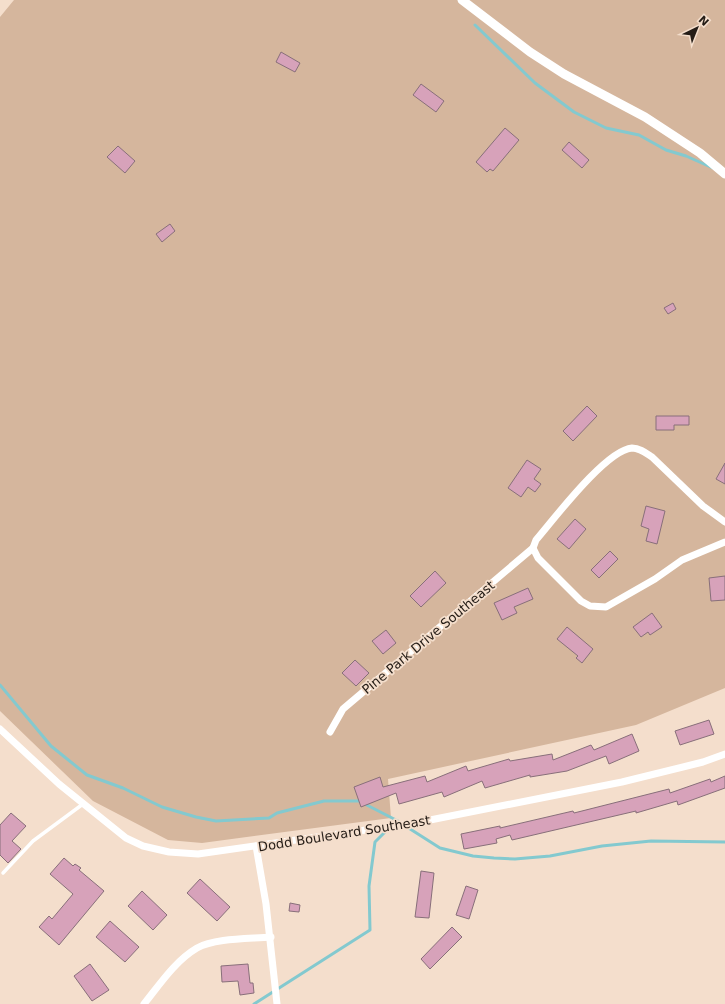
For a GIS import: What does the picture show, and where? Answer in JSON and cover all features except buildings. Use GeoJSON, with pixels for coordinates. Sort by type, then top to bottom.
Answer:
{"type":"FeatureCollection","features":[{"type":"Feature","properties":{"kind":"street"},"geometry":{"type":"LineString","coordinates":[[462,0],[530,52],[564,74],[645,117],[700,153],[725,174]]}},
{"type":"Feature","properties":{"kind":"street","name":"Pine Park Drive Southeast"},"geometry":{"type":"LineString","coordinates":[[330,732],[343,709],[534,548],[536,540],[595,472],[614,456],[625,450],[633,448],[642,450],[652,457],[703,506],[725,522]]}},
{"type":"Feature","properties":{"kind":"street"},"geometry":{"type":"LineString","coordinates":[[534,548],[538,558],[581,601],[590,606],[606,607],[656,579],[682,560],[725,542]]}},
{"type":"Feature","properties":{"kind":"street","name":"Dodd Boulevard Southeast"},"geometry":{"type":"LineString","coordinates":[[0,729],[82,804],[126,838],[144,846],[169,852],[198,854],[444,817],[622,782],[703,762],[725,754]]}},
{"type":"Feature","properties":{"kind":"street"},"geometry":{"type":"LineString","coordinates":[[256,846],[271,937],[277,1004]]}},
{"type":"Feature","properties":{"kind":"street"},"geometry":{"type":"LineString","coordinates":[[144,1004],[170,971],[198,948],[214,943],[271,937]]}},
{"type":"Feature","properties":{"kind":"lane"},"geometry":{"type":"LineString","coordinates":[[3,873],[33,841],[82,804]]}},
{"type":"Feature","properties":{"kind":"shaded area"},"geometry":{"type":"Polygon","coordinates":[[[14,0],[725,0],[725,688],[636,725],[388,779],[391,818],[202,843],[168,840],[93,801],[0,711],[0,17],[14,0]]]}},
{"type":"Feature","properties":{"kind":"waterway"},"geometry":{"type":"LineString","coordinates":[[475,25],[535,83],[574,112],[606,128],[639,135],[666,150],[686,156],[713,168]]}},
{"type":"Feature","properties":{"kind":"waterway"},"geometry":{"type":"LineString","coordinates":[[0,685],[51,746],[87,775],[123,788],[162,807],[196,817],[216,821],[269,818],[277,813],[324,801],[359,801],[396,820],[440,848],[473,856],[515,859],[550,856],[602,846],[651,841],[725,842]]}},
{"type":"Feature","properties":{"kind":"waterway"},"geometry":{"type":"LineString","coordinates":[[254,1004],[370,930],[369,886],[375,842],[388,829]]}}]}
